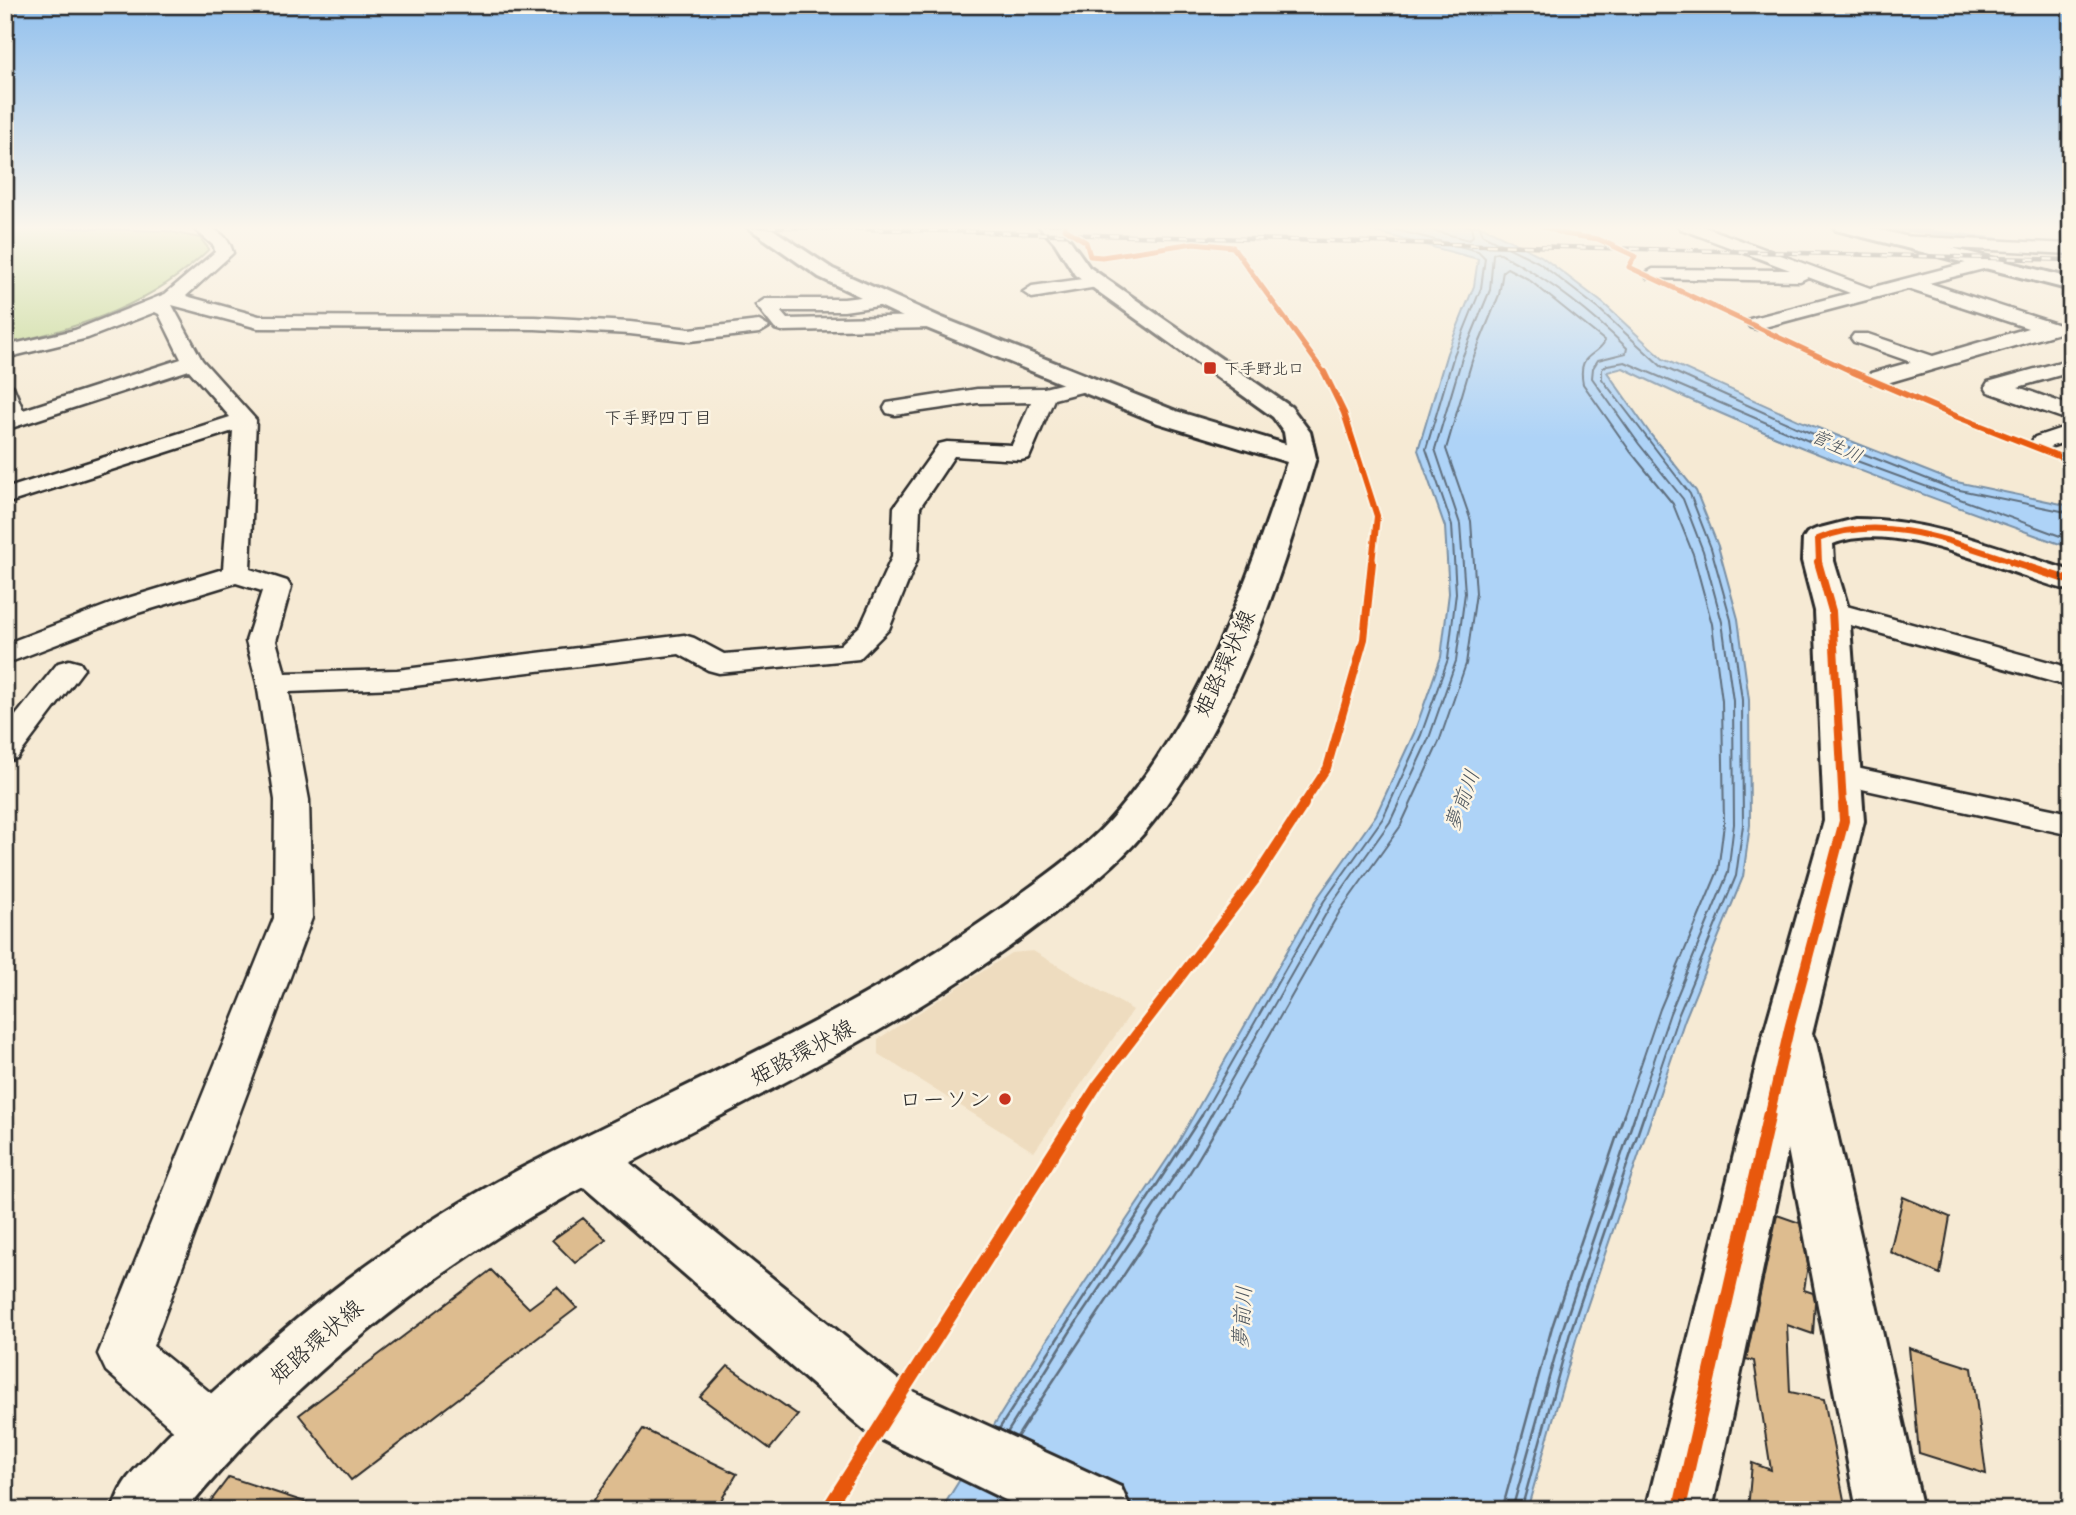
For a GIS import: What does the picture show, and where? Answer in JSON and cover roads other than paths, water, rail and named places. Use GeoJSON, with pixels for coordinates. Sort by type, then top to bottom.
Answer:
{"type":"FeatureCollection","features":[{"type":"Feature","properties":{"kind":"street"},"geometry":{"type":"LineString","coordinates":[[5,352],[81,334],[164,302],[170,297]]}},
{"type":"Feature","properties":{"kind":"street"},"geometry":{"type":"LineString","coordinates":[[877,297],[932,322],[1167,417],[1302,458],[1297,432],[1282,412],[1118,297]]}},
{"type":"Feature","properties":{"kind":"street"},"geometry":{"type":"LineString","coordinates":[[1757,323],[1859,297]]}},
{"type":"Feature","properties":{"kind":"street"},"geometry":{"type":"LineString","coordinates":[[1952,297],[2071,335]]}},
{"type":"Feature","properties":{"kind":"street"},"geometry":{"type":"LineString","coordinates":[[884,300],[844,305],[765,305],[782,325],[932,322]]}},
{"type":"Feature","properties":{"kind":"street"},"geometry":{"type":"LineString","coordinates":[[164,302],[258,321],[535,323],[630,328],[690,335],[759,327]]}},
{"type":"Feature","properties":{"kind":"street"},"geometry":{"type":"LineString","coordinates":[[164,302],[193,362],[245,420],[236,575]]}},
{"type":"Feature","properties":{"kind":"street"},"geometry":{"type":"LineString","coordinates":[[1879,378],[2049,328]]}},
{"type":"Feature","properties":{"kind":"street"},"geometry":{"type":"LineString","coordinates":[[1861,338],[1932,362]]}},
{"type":"Feature","properties":{"kind":"street"},"geometry":{"type":"LineString","coordinates":[[5,391],[10,422],[193,362]]}},
{"type":"Feature","properties":{"kind":"street"},"geometry":{"type":"LineString","coordinates":[[2064,432],[1996,387],[2071,365]]}},
{"type":"Feature","properties":{"kind":"street"},"geometry":{"type":"LineString","coordinates":[[895,408],[977,396],[1045,395],[1085,384]]}},
{"type":"Feature","properties":{"kind":"street"},"geometry":{"type":"LineString","coordinates":[[272,683],[397,679],[684,644],[719,664],[848,653],[874,629],[905,557],[907,507],[947,449],[1021,453],[1045,395]]}},
{"type":"Feature","properties":{"kind":"street"},"geometry":{"type":"LineString","coordinates":[[5,497],[245,420]]}},
{"type":"Feature","properties":{"kind":"street","name":"姫路環状線"},"geometry":{"type":"LineString","coordinates":[[145,1510],[215,1431],[331,1325],[393,1278],[484,1217],[806,1052],[900,1000],[998,934],[1078,872],[1129,824],[1166,772],[1216,690],[1274,549],[1302,458]]}},
{"type":"Feature","properties":{"kind":"street"},"geometry":{"type":"LineString","coordinates":[[1679,1510],[1789,1029],[1844,821],[1832,611],[1818,561],[1818,539],[1836,531],[1854,528],[1874,527],[1906,532],[2071,581]]}},
{"type":"Feature","properties":{"kind":"street"},"geometry":{"type":"LineString","coordinates":[[5,655],[128,607],[236,575],[277,587],[261,640],[272,683],[292,800],[293,918],[124,1354],[215,1431]]}},
{"type":"Feature","properties":{"kind":"street"},"geometry":{"type":"LineString","coordinates":[[1832,611],[2071,678]]}},
{"type":"Feature","properties":{"kind":"street"},"geometry":{"type":"LineString","coordinates":[[5,751],[20,716],[69,669]]}},
{"type":"Feature","properties":{"kind":"street"},"geometry":{"type":"LineString","coordinates":[[1842,775],[2071,824]]}},
{"type":"Feature","properties":{"kind":"street"},"geometry":{"type":"LineString","coordinates":[[1789,1029],[1890,1510]]}},
{"type":"Feature","properties":{"kind":"street"},"geometry":{"type":"LineString","coordinates":[[590,1161],[890,1412],[1098,1510]]}},
{"type":"Feature","properties":{"kind":"water"},"geometry":{"type":"Polygon","coordinates":[[[1470,297],[1594,297],[1663,359],[1798,420],[1952,481],[2071,506],[2071,548],[1788,442],[1623,368],[1607,372],[1651,435],[1696,491],[1718,546],[1738,619],[1749,700],[1750,825],[1743,877],[1685,1019],[1577,1336],[1527,1510],[941,1510],[1057,1324],[1178,1143],[1318,897],[1376,815],[1414,733],[1441,657],[1449,593],[1445,527],[1418,450],[1447,353],[1470,297]]]}},
{"type":"Feature","properties":{"kind":"place","name":"下手野北口"},"geometry":{"type":"Point","coordinates":[1210,368]}},
{"type":"Feature","properties":{"kind":"place","name":"ローソン"},"geometry":{"type":"Point","coordinates":[1005,1099]}},
{"type":"Feature","properties":{"kind":"district","name":"下手野四丁目"},"geometry":{"type":"Point","coordinates":[658,418]}},
{"type":"Feature","properties":{"kind":"water label","name":"菅生川"},"geometry":{"type":"Point","coordinates":[1837,446]}},
{"type":"Feature","properties":{"kind":"water label","name":"夢前川"},"geometry":{"type":"Point","coordinates":[1462,800]}},
{"type":"Feature","properties":{"kind":"water label","name":"夢前川"},"geometry":{"type":"Point","coordinates":[1242,1317]}}]}
